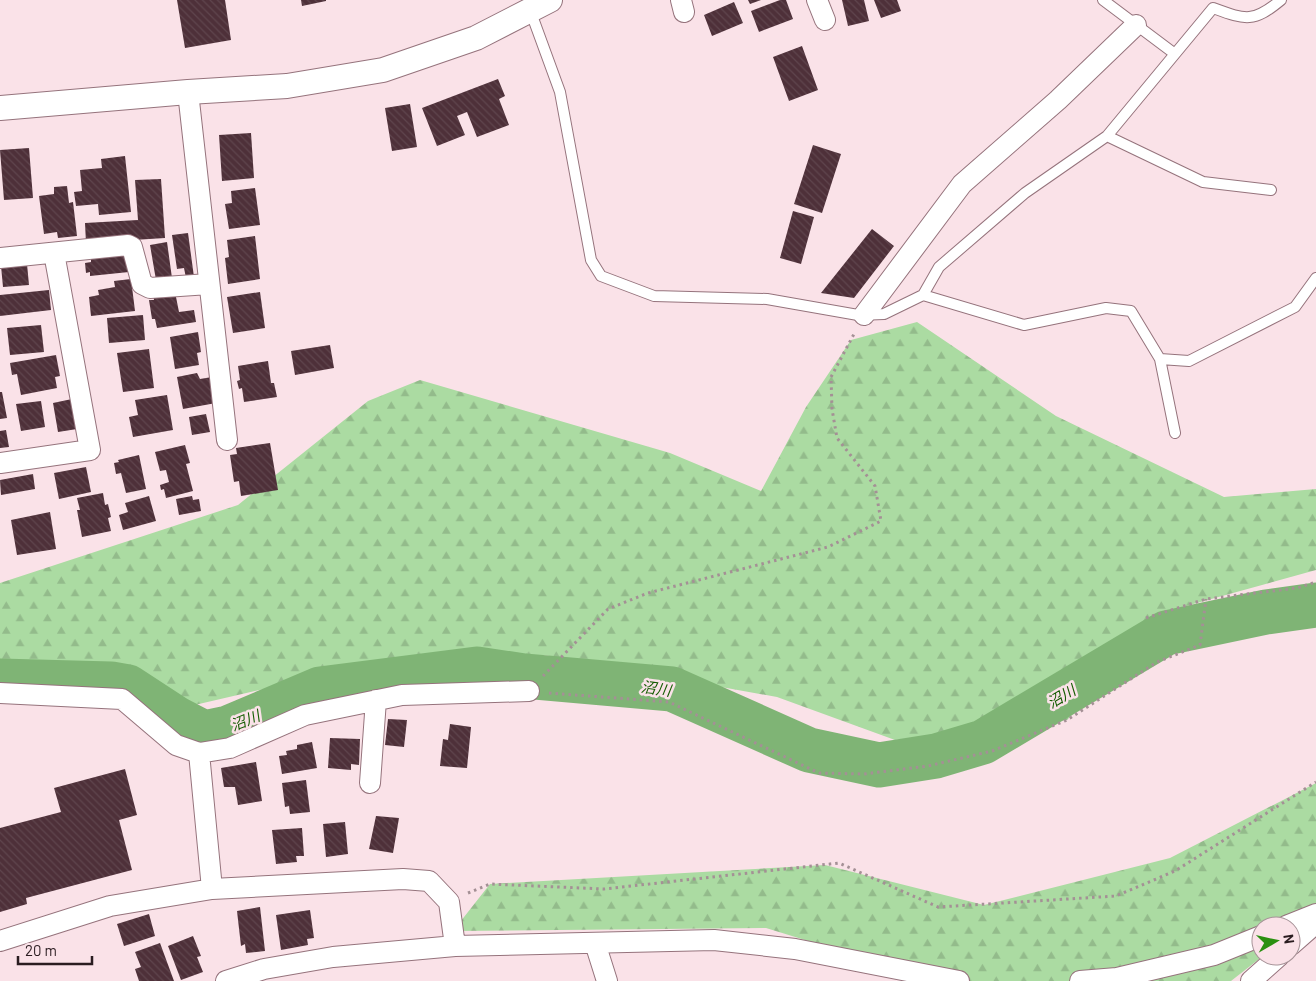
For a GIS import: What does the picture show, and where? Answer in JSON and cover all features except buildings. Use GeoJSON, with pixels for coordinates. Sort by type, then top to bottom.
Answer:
{"type":"FeatureCollection","features":[{"type":"Feature","properties":{"kind":"street"},"geometry":{"type":"LineString","coordinates":[[817,0],[825,20]]}},
{"type":"Feature","properties":{"kind":"street"},"geometry":{"type":"LineString","coordinates":[[0,108],[188,92],[287,86],[383,70],[476,38],[540,5]]}},
{"type":"Feature","properties":{"kind":"street"},"geometry":{"type":"LineString","coordinates":[[864,315],[962,184],[1058,100],[1136,25]]}},
{"type":"Feature","properties":{"kind":"street"},"geometry":{"type":"LineString","coordinates":[[188,92],[227,440]]}},
{"type":"Feature","properties":{"kind":"street"},"geometry":{"type":"LineString","coordinates":[[0,258],[128,245],[132,247],[142,284],[150,288],[209,284]]}},
{"type":"Feature","properties":{"kind":"street"},"geometry":{"type":"LineString","coordinates":[[0,463],[90,450],[54,253]]}},
{"type":"Feature","properties":{"kind":"street"},"geometry":{"type":"LineString","coordinates":[[0,693],[122,700],[176,745],[199,753],[230,748],[305,714],[402,695],[529,691]]}},
{"type":"Feature","properties":{"kind":"street"},"geometry":{"type":"LineString","coordinates":[[370,783],[376,700]]}},
{"type":"Feature","properties":{"kind":"street"},"geometry":{"type":"LineString","coordinates":[[199,753],[212,889]]}},
{"type":"Feature","properties":{"kind":"street"},"geometry":{"type":"LineString","coordinates":[[0,942],[110,906],[212,889],[404,879],[429,882],[449,902],[455,946]]}},
{"type":"Feature","properties":{"kind":"street"},"geometry":{"type":"LineString","coordinates":[[1301,920],[1316,914]]}},
{"type":"Feature","properties":{"kind":"street"},"geometry":{"type":"LineString","coordinates":[[1301,936],[1316,923]]}},
{"type":"Feature","properties":{"kind":"street"},"geometry":{"type":"LineString","coordinates":[[226,981],[264,969],[333,957],[455,946],[714,940],[795,950],[959,981]]}},
{"type":"Feature","properties":{"kind":"street"},"geometry":{"type":"LineString","coordinates":[[1080,981],[1117,978],[1214,955],[1251,940]]}},
{"type":"Feature","properties":{"kind":"street"},"geometry":{"type":"LineString","coordinates":[[595,943],[607,981]]}},
{"type":"Feature","properties":{"kind":"street"},"geometry":{"type":"LineString","coordinates":[[1251,981],[1268,966]]}},
{"type":"Feature","properties":{"kind":"lane"},"geometry":{"type":"LineString","coordinates":[[1103,0],[1175,54]]}},
{"type":"Feature","properties":{"kind":"lane"},"geometry":{"type":"LineString","coordinates":[[540,5],[560,92],[591,260],[601,276],[654,296],[767,299],[864,315],[884,314],[922,295],[939,268],[1025,192],[1108,136],[1213,8],[1242,18],[1264,14],[1281,0]]}},
{"type":"Feature","properties":{"kind":"lane"},"geometry":{"type":"LineString","coordinates":[[1108,136],[1203,182],[1270,190]]}},
{"type":"Feature","properties":{"kind":"lane"},"geometry":{"type":"LineString","coordinates":[[1160,359],[1189,361],[1295,307],[1316,278]]}},
{"type":"Feature","properties":{"kind":"lane"},"geometry":{"type":"LineString","coordinates":[[922,295],[1024,325],[1106,308],[1131,310],[1160,359],[1175,433]]}},
{"type":"Feature","properties":{"kind":"path"},"geometry":{"type":"LineString","coordinates":[[548,671],[608,609],[648,593],[828,546],[881,521],[875,486],[837,438],[832,409],[831,377],[864,315]]}},
{"type":"Feature","properties":{"kind":"path"},"geometry":{"type":"LineString","coordinates":[[1146,618],[1206,599],[1296,588],[1316,582]]}},
{"type":"Feature","properties":{"kind":"path"},"geometry":{"type":"LineString","coordinates":[[529,691],[669,702],[819,773],[864,774],[928,766],[992,751],[1068,720],[1157,662],[1200,645],[1206,599]]}},
{"type":"Feature","properties":{"kind":"path"},"geometry":{"type":"LineString","coordinates":[[449,902],[490,884],[604,890],[839,863],[938,907],[1116,896],[1175,871],[1316,782]]}},
{"type":"Feature","properties":{"kind":"green space"},"geometry":{"type":"Polygon","coordinates":[[[917,322],[1056,416],[1224,497],[1316,489],[1316,570],[1175,609],[1067,720],[895,740],[777,697],[544,655],[259,690],[186,707],[111,684],[9,660],[0,662],[0,583],[238,505],[368,401],[420,380],[670,453],[761,491],[806,407],[851,340],[917,322]]]}},
{"type":"Feature","properties":{"kind":"green space"},"geometry":{"type":"Polygon","coordinates":[[[1316,783],[1316,914],[1301,921],[1301,916],[1251,916],[1251,965],[1231,981],[938,981],[766,928],[453,931],[490,884],[825,865],[984,905],[1170,858],[1316,783]]]}},
{"type":"Feature","properties":{"kind":"waterway","name":"沼川"},"geometry":{"type":"LineString","coordinates":[[0,681],[111,684],[128,687],[177,719],[204,733],[228,728],[320,689],[477,669],[524,676],[672,689],[809,750],[879,765],[936,756],[983,742],[1166,633],[1266,612],[1316,605]]}}]}
